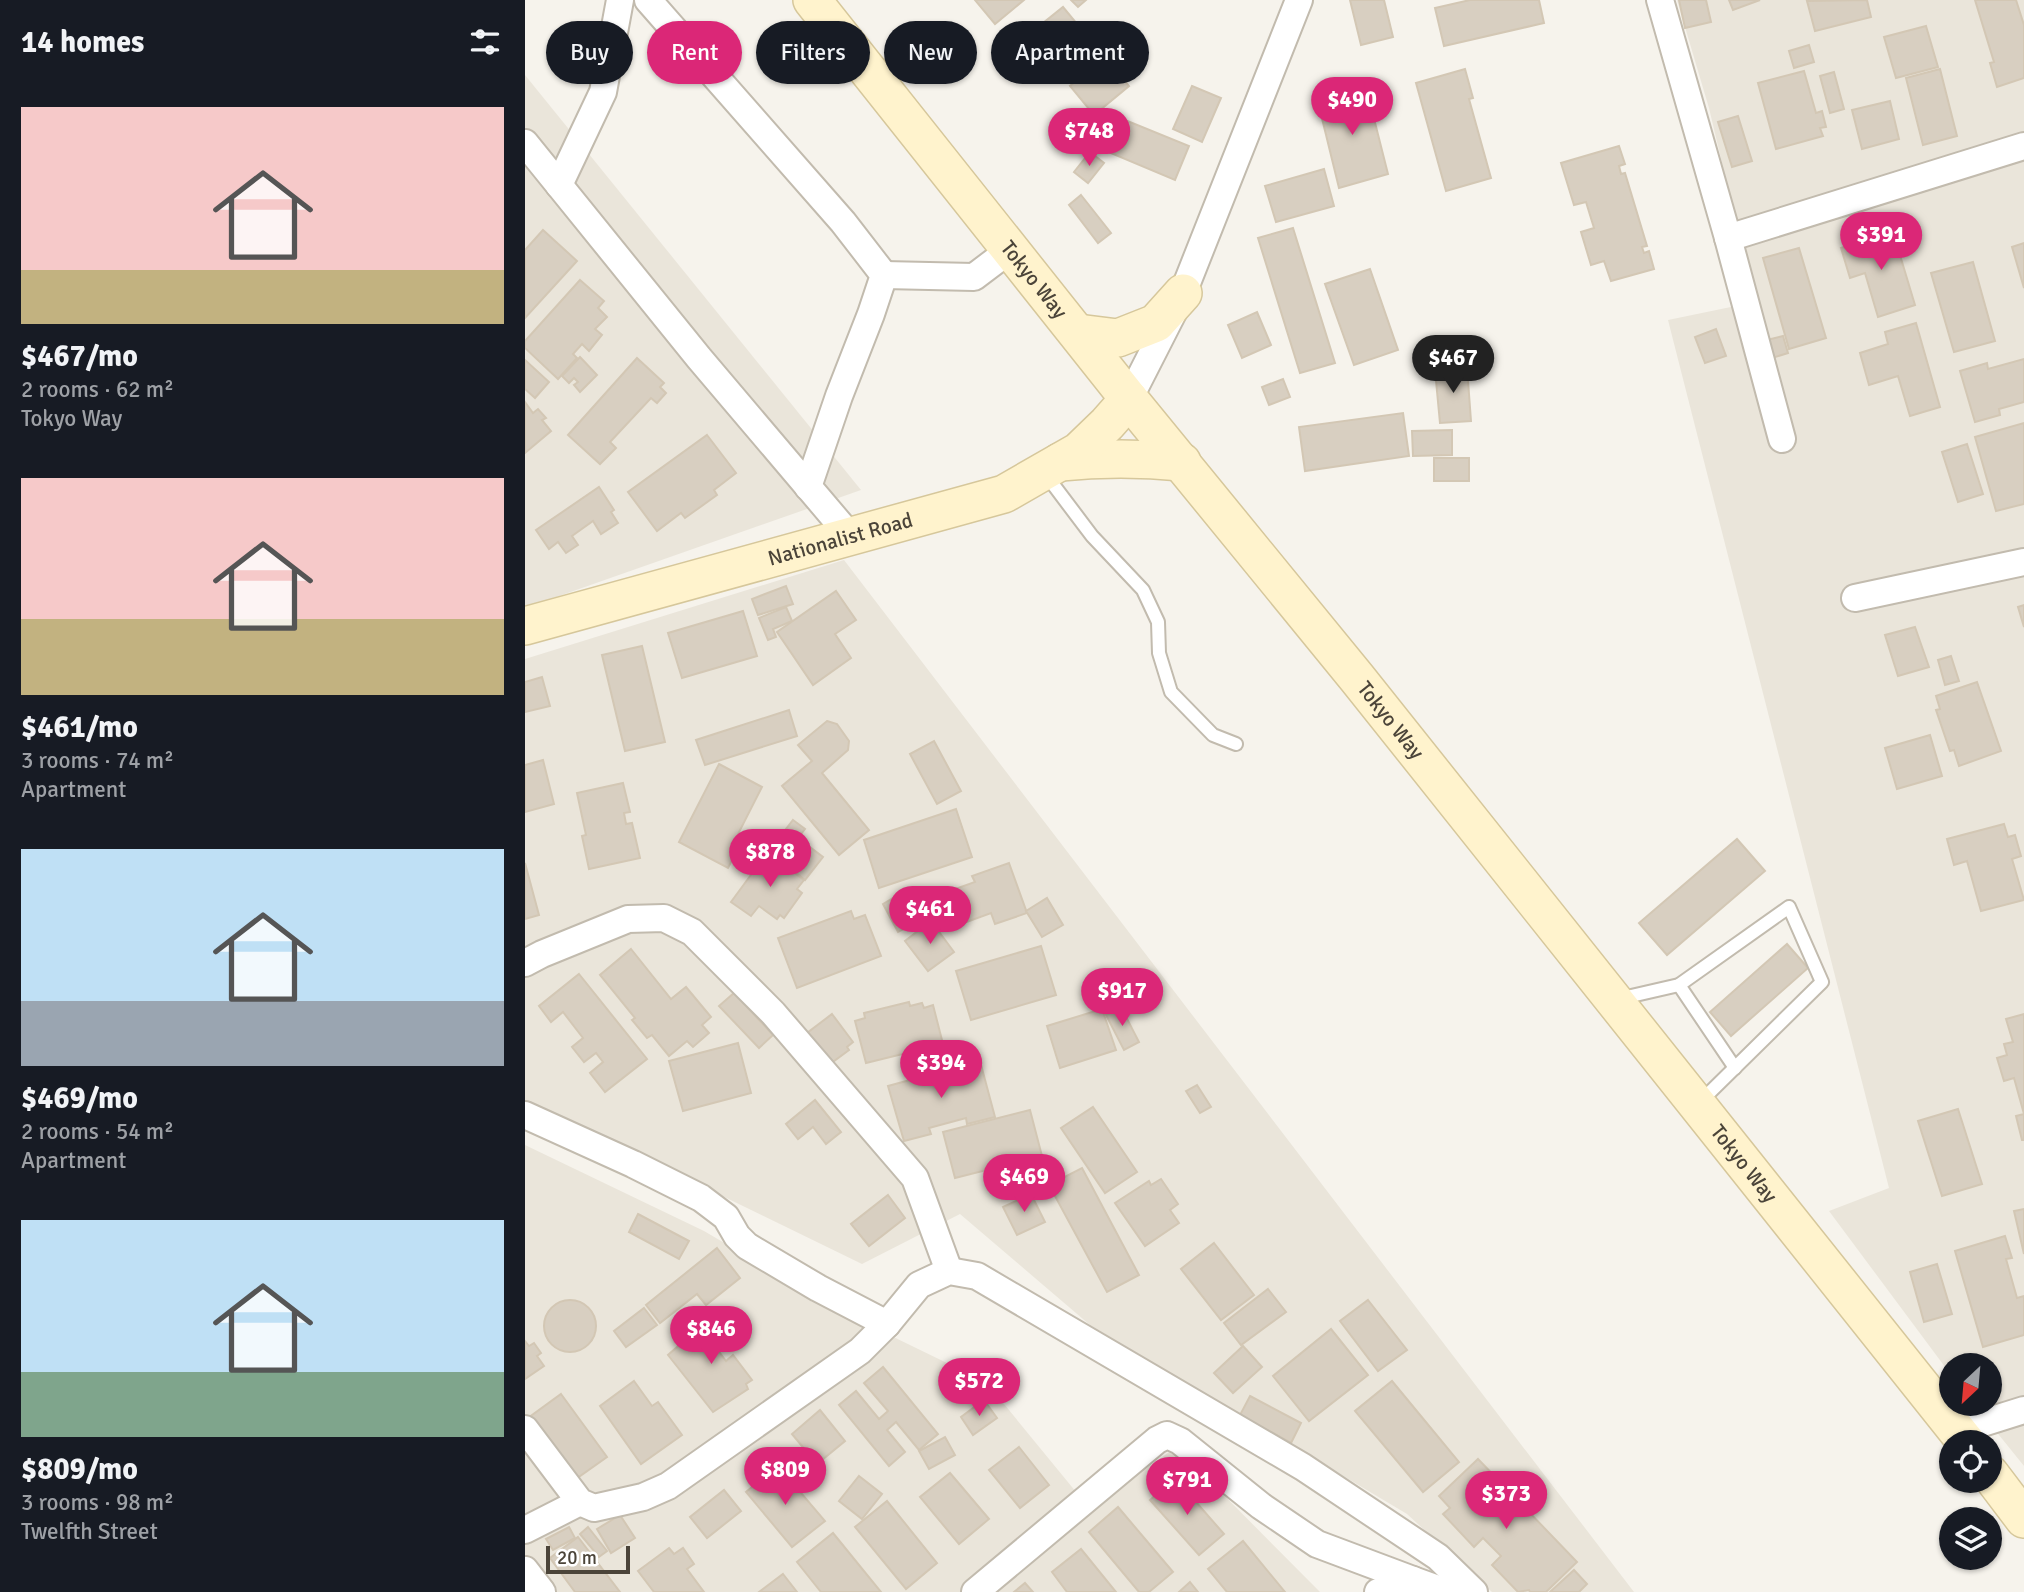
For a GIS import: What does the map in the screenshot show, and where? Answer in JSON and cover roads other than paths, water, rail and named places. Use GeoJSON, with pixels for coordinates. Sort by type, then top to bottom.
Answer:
{"type":"FeatureCollection","features":[{"type":"Feature","properties":{"kind":"main road","name":"Tokyo Way"},"geometry":{"type":"LineString","coordinates":[[812,0],[1956,1430]]}},
{"type":"Feature","properties":{"kind":"main road"},"geometry":{"type":"LineString","coordinates":[[1078,333],[1118,338],[1156,323],[1182,293]]}},
{"type":"Feature","properties":{"kind":"main road"},"geometry":{"type":"LineString","coordinates":[[1052,467],[1081,435],[1096,401],[1104,366]]}},
{"type":"Feature","properties":{"kind":"main road","name":"Nationalist Road"},"geometry":{"type":"LineString","coordinates":[[525,626],[1004,494],[1079,451],[1129,399]]}},
{"type":"Feature","properties":{"kind":"main road"},"geometry":{"type":"LineString","coordinates":[[1052,467],[1100,458],[1182,462]]}},
{"type":"Feature","properties":{"kind":"main road"},"geometry":{"type":"LineString","coordinates":[[2002,1490],[2024,1518]]}},
{"type":"Feature","properties":{"kind":"street"},"geometry":{"type":"LineString","coordinates":[[559,185],[603,92],[620,0]]}},
{"type":"Feature","properties":{"kind":"street"},"geometry":{"type":"LineString","coordinates":[[649,0],[843,222],[884,275]]}},
{"type":"Feature","properties":{"kind":"street"},"geometry":{"type":"LineString","coordinates":[[1129,399],[1182,293],[1300,0]]}},
{"type":"Feature","properties":{"kind":"street"},"geometry":{"type":"LineString","coordinates":[[1660,0],[1782,439]]}},
{"type":"Feature","properties":{"kind":"street"},"geometry":{"type":"LineString","coordinates":[[525,143],[699,358],[850,536]]}},
{"type":"Feature","properties":{"kind":"street"},"geometry":{"type":"LineString","coordinates":[[1728,238],[2024,146]]}},
{"type":"Feature","properties":{"kind":"street"},"geometry":{"type":"LineString","coordinates":[[884,275],[974,278],[1011,249]]}},
{"type":"Feature","properties":{"kind":"street"},"geometry":{"type":"LineString","coordinates":[[808,486],[884,275]]}},
{"type":"Feature","properties":{"kind":"street"},"geometry":{"type":"LineString","coordinates":[[1856,598],[2024,562]]}},
{"type":"Feature","properties":{"kind":"street"},"geometry":{"type":"LineString","coordinates":[[525,963],[628,919],[664,918],[692,932],[773,1013],[915,1178],[949,1271]]}},
{"type":"Feature","properties":{"kind":"street"},"geometry":{"type":"LineString","coordinates":[[525,1115],[701,1198],[726,1217],[737,1236],[747,1245],[818,1288],[887,1324]]}},
{"type":"Feature","properties":{"kind":"street"},"geometry":{"type":"LineString","coordinates":[[525,1429],[580,1502],[594,1508],[643,1497],[668,1486],[860,1351],[887,1324],[919,1285],[949,1271],[977,1276],[1303,1467],[1438,1558],[1474,1592]]}},
{"type":"Feature","properties":{"kind":"street"},"geometry":{"type":"LineString","coordinates":[[1976,1430],[2024,1410]]}},
{"type":"Feature","properties":{"kind":"street"},"geometry":{"type":"LineString","coordinates":[[975,1592],[1157,1440],[1167,1435],[1180,1441],[1261,1506],[1317,1544],[1446,1592]]}},
{"type":"Feature","properties":{"kind":"street"},"geometry":{"type":"LineString","coordinates":[[525,1530],[580,1502]]}},
{"type":"Feature","properties":{"kind":"street"},"geometry":{"type":"LineString","coordinates":[[525,1570],[542,1592]]}},
{"type":"Feature","properties":{"kind":"street"},"geometry":{"type":"LineString","coordinates":[[1378,1592],[1413,1580]]}},
{"type":"Feature","properties":{"kind":"lane"},"geometry":{"type":"LineString","coordinates":[[1052,467],[1092,536],[1143,590],[1158,622],[1159,653],[1171,691],[1213,735],[1236,744]]}},
{"type":"Feature","properties":{"kind":"lane"},"geometry":{"type":"LineString","coordinates":[[1614,1000],[1679,985],[1789,907],[1822,982],[1697,1105]]}},
{"type":"Feature","properties":{"kind":"lane"},"geometry":{"type":"LineString","coordinates":[[1679,985],[1735,1068]]}}]}
